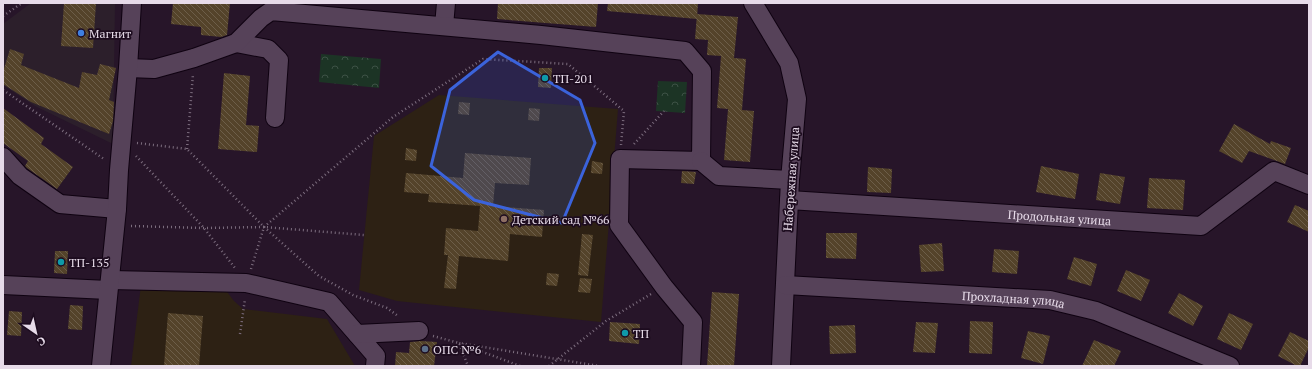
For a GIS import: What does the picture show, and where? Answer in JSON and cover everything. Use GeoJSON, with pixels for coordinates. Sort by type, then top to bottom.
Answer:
{"type":"FeatureCollection","features":[{"type":"Feature","properties":{"kind":"street"},"geometry":{"type":"LineString","coordinates":[[101,366],[116,217],[132,3]]}},
{"type":"Feature","properties":{"kind":"street"},"geometry":{"type":"LineString","coordinates":[[444,26],[446,3]]}},
{"type":"Feature","properties":{"kind":"street","name":"Набережная улица"},"geometry":{"type":"LineString","coordinates":[[753,3],[789,63],[797,99],[790,180],[781,366]]}},
{"type":"Feature","properties":{"kind":"street"},"geometry":{"type":"LineString","coordinates":[[128,68],[154,69],[194,58],[236,43],[261,18],[271,11],[541,35],[685,51],[702,71],[701,161]]}},
{"type":"Feature","properties":{"kind":"street"},"geometry":{"type":"LineString","coordinates":[[236,43],[268,49],[279,60],[275,118]]}},
{"type":"Feature","properties":{"kind":"street"},"geometry":{"type":"LineString","coordinates":[[3,157],[20,176],[60,204],[116,217]]}},
{"type":"Feature","properties":{"kind":"street"},"geometry":{"type":"LineString","coordinates":[[691,366],[693,322],[664,287],[619,225],[615,201],[620,159],[701,161],[719,176],[790,180]]}},
{"type":"Feature","properties":{"kind":"street","name":"Продольная улица"},"geometry":{"type":"LineString","coordinates":[[789,200],[1201,226],[1274,170],[1309,185]]}},
{"type":"Feature","properties":{"kind":"street"},"geometry":{"type":"LineString","coordinates":[[3,285],[246,283],[329,302],[376,356],[375,366]]}},
{"type":"Feature","properties":{"kind":"street","name":"Прохладная улица"},"geometry":{"type":"LineString","coordinates":[[785,285],[1050,300],[1096,311],[1230,366]]}},
{"type":"Feature","properties":{"kind":"street"},"geometry":{"type":"LineString","coordinates":[[357,334],[419,331]]}},
{"type":"Feature","properties":{"kind":"path"},"geometry":{"type":"LineString","coordinates":[[3,16],[22,3]]}},
{"type":"Feature","properties":{"kind":"path"},"geometry":{"type":"LineString","coordinates":[[188,149],[194,58]]}},
{"type":"Feature","properties":{"kind":"path"},"geometry":{"type":"LineString","coordinates":[[240,334],[246,283],[264,227],[392,117],[483,59],[568,64],[624,110],[620,159]]}},
{"type":"Feature","properties":{"kind":"path"},"geometry":{"type":"LineString","coordinates":[[3,90],[119,170]]}},
{"type":"Feature","properties":{"kind":"path"},"geometry":{"type":"LineString","coordinates":[[620,159],[664,111]]}},
{"type":"Feature","properties":{"kind":"path"},"geometry":{"type":"LineString","coordinates":[[122,141],[188,149],[264,227],[319,276],[353,295],[387,308],[400,317]]}},
{"type":"Feature","properties":{"kind":"path"},"geometry":{"type":"LineString","coordinates":[[122,141],[204,228],[246,283]]}},
{"type":"Feature","properties":{"kind":"path"},"geometry":{"type":"LineString","coordinates":[[116,217],[204,228],[264,227],[364,235]]}},
{"type":"Feature","properties":{"kind":"path"},"geometry":{"type":"LineString","coordinates":[[549,366],[606,321],[664,287]]}},
{"type":"Feature","properties":{"kind":"path"},"geometry":{"type":"LineString","coordinates":[[419,331],[459,343],[520,366]]}},
{"type":"Feature","properties":{"kind":"path"},"geometry":{"type":"LineString","coordinates":[[459,343],[600,366]]}},
{"type":"Feature","properties":{"kind":"path"},"geometry":{"type":"LineString","coordinates":[[459,343],[468,366]]}},
{"type":"Feature","properties":{"kind":"highlighted area"},"geometry":{"type":"Polygon","coordinates":[[[498,52],[580,100],[595,143],[562,223],[474,200],[431,166],[450,90],[498,52]]]}},
{"type":"Feature","properties":{"kind":"shaded area"},"geometry":{"type":"Polygon","coordinates":[[[31,3],[115,3],[113,144],[35,106],[3,85],[3,24],[31,3]]]}},
{"type":"Feature","properties":{"kind":"shaded area"},"geometry":{"type":"Polygon","coordinates":[[[439,95],[618,109],[601,322],[397,301],[359,290],[374,136],[439,95]]]}},
{"type":"Feature","properties":{"kind":"shaded area"},"geometry":{"type":"Polygon","coordinates":[[[141,285],[225,289],[234,301],[243,309],[327,319],[355,366],[131,366],[141,285]]]}},
{"type":"Feature","properties":{"kind":"green space"},"geometry":{"type":"Polygon","coordinates":[[[321,54],[381,59],[379,88],[319,82],[321,54]]]}},
{"type":"Feature","properties":{"kind":"green space"},"geometry":{"type":"Polygon","coordinates":[[[658,81],[687,82],[685,113],[656,111],[658,81]]]}},
{"type":"Feature","properties":{"kind":"building"},"geometry":{"type":"Polygon","coordinates":[[[64,3],[96,3],[93,48],[61,46],[64,3]]]}},
{"type":"Feature","properties":{"kind":"building"},"geometry":{"type":"Polygon","coordinates":[[[173,3],[230,3],[227,35],[221,37],[201,35],[201,27],[171,24],[173,3]]]}},
{"type":"Feature","properties":{"kind":"building"},"geometry":{"type":"Polygon","coordinates":[[[498,3],[598,3],[596,27],[497,19],[498,3]]]}},
{"type":"Feature","properties":{"kind":"building"},"geometry":{"type":"Polygon","coordinates":[[[608,3],[698,3],[697,19],[607,11],[608,3]]]}},
{"type":"Feature","properties":{"kind":"building"},"geometry":{"type":"Polygon","coordinates":[[[697,14],[738,17],[734,58],[746,59],[742,110],[754,111],[750,162],[724,160],[728,109],[717,108],[721,56],[707,55],[708,40],[695,39],[697,14]]]}},
{"type":"Feature","properties":{"kind":"building"},"geometry":{"type":"Polygon","coordinates":[[[10,49],[24,54],[21,65],[79,88],[82,72],[97,75],[100,64],[116,68],[109,100],[114,102],[113,121],[109,134],[31,102],[3,84],[3,72],[10,49]]]}},
{"type":"Feature","properties":{"kind":"building","name":"ТП-201"},"geometry":{"type":"Polygon","coordinates":[[[539,68],[552,68],[551,88],[538,87],[539,68]]]}},
{"type":"Feature","properties":{"kind":"building"},"geometry":{"type":"Polygon","coordinates":[[[224,73],[250,76],[246,125],[259,126],[257,152],[218,149],[224,73]]]}},
{"type":"Feature","properties":{"kind":"building"},"geometry":{"type":"Polygon","coordinates":[[[459,102],[470,103],[469,115],[458,114],[459,102]]]}},
{"type":"Feature","properties":{"kind":"building"},"geometry":{"type":"Polygon","coordinates":[[[3,108],[44,138],[41,144],[73,167],[57,189],[27,168],[25,166],[28,161],[3,143],[3,108]]]}},
{"type":"Feature","properties":{"kind":"building"},"geometry":{"type":"Polygon","coordinates":[[[529,108],[540,109],[539,121],[528,120],[529,108]]]}},
{"type":"Feature","properties":{"kind":"building"},"geometry":{"type":"Polygon","coordinates":[[[1234,124],[1270,144],[1271,141],[1291,148],[1285,164],[1249,151],[1242,163],[1219,151],[1234,124]]]}},
{"type":"Feature","properties":{"kind":"building"},"geometry":{"type":"Polygon","coordinates":[[[406,148],[417,150],[416,161],[405,160],[406,148]]]}},
{"type":"Feature","properties":{"kind":"building"},"geometry":{"type":"Polygon","coordinates":[[[465,153],[531,158],[529,185],[495,183],[493,206],[544,210],[542,237],[510,234],[508,261],[459,256],[456,289],[444,288],[448,255],[444,255],[446,228],[478,231],[480,206],[428,202],[429,194],[404,192],[406,173],[463,178],[465,153]]]}},
{"type":"Feature","properties":{"kind":"building"},"geometry":{"type":"Polygon","coordinates":[[[592,161],[603,163],[602,174],[591,173],[592,161]]]}},
{"type":"Feature","properties":{"kind":"building"},"geometry":{"type":"Polygon","coordinates":[[[1041,166],[1079,174],[1075,199],[1036,192],[1041,166]]]}},
{"type":"Feature","properties":{"kind":"building"},"geometry":{"type":"Polygon","coordinates":[[[868,167],[892,169],[891,193],[867,192],[868,167]]]}},
{"type":"Feature","properties":{"kind":"building"},"geometry":{"type":"Polygon","coordinates":[[[682,171],[696,172],[694,184],[681,183],[682,171]]]}},
{"type":"Feature","properties":{"kind":"building"},"geometry":{"type":"Polygon","coordinates":[[[1100,173],[1125,177],[1120,204],[1096,200],[1100,173]]]}},
{"type":"Feature","properties":{"kind":"building"},"geometry":{"type":"Polygon","coordinates":[[[1149,178],[1185,180],[1183,210],[1147,208],[1149,178]]]}},
{"type":"Feature","properties":{"kind":"building"},"geometry":{"type":"Polygon","coordinates":[[[1295,205],[1309,211],[1309,232],[1287,222],[1295,205]]]}},
{"type":"Feature","properties":{"kind":"building"},"geometry":{"type":"Polygon","coordinates":[[[826,233],[857,233],[856,259],[826,258],[826,233]]]}},
{"type":"Feature","properties":{"kind":"building"},"geometry":{"type":"Polygon","coordinates":[[[582,234],[593,235],[588,276],[578,275],[582,234]]]}},
{"type":"Feature","properties":{"kind":"building"},"geometry":{"type":"Polygon","coordinates":[[[942,243],[944,271],[921,272],[919,245],[942,243]]]}},
{"type":"Feature","properties":{"kind":"building"},"geometry":{"type":"Polygon","coordinates":[[[994,249],[1019,251],[1017,274],[992,272],[994,249]]]}},
{"type":"Feature","properties":{"kind":"building","name":"ТП-135"},"geometry":{"type":"Polygon","coordinates":[[[55,251],[68,251],[67,274],[54,273],[55,251]]]}},
{"type":"Feature","properties":{"kind":"building"},"geometry":{"type":"Polygon","coordinates":[[[1074,257],[1097,264],[1091,286],[1067,279],[1074,257]]]}},
{"type":"Feature","properties":{"kind":"building"},"geometry":{"type":"Polygon","coordinates":[[[1126,270],[1150,280],[1141,301],[1117,291],[1126,270]]]}},
{"type":"Feature","properties":{"kind":"building"},"geometry":{"type":"Polygon","coordinates":[[[547,273],[559,274],[557,286],[546,285],[547,273]]]}},
{"type":"Feature","properties":{"kind":"building"},"geometry":{"type":"Polygon","coordinates":[[[580,278],[592,279],[590,293],[578,292],[580,278]]]}},
{"type":"Feature","properties":{"kind":"building"},"geometry":{"type":"Polygon","coordinates":[[[712,292],[739,294],[734,366],[707,366],[712,292]]]}},
{"type":"Feature","properties":{"kind":"building"},"geometry":{"type":"Polygon","coordinates":[[[1179,293],[1203,306],[1193,326],[1168,313],[1179,293]]]}},
{"type":"Feature","properties":{"kind":"building"},"geometry":{"type":"Polygon","coordinates":[[[70,305],[83,306],[82,330],[68,329],[70,305]]]}},
{"type":"Feature","properties":{"kind":"building"},"geometry":{"type":"Polygon","coordinates":[[[9,311],[22,312],[21,336],[7,335],[9,311]]]}},
{"type":"Feature","properties":{"kind":"building"},"geometry":{"type":"Polygon","coordinates":[[[168,313],[203,316],[199,366],[164,366],[168,313]]]}},
{"type":"Feature","properties":{"kind":"building"},"geometry":{"type":"Polygon","coordinates":[[[1229,313],[1253,324],[1241,350],[1217,339],[1229,313]]]}},
{"type":"Feature","properties":{"kind":"building"},"geometry":{"type":"Polygon","coordinates":[[[970,321],[993,322],[992,354],[969,353],[970,321]]]}},
{"type":"Feature","properties":{"kind":"building","name":"ТП"},"geometry":{"type":"Polygon","coordinates":[[[610,322],[640,324],[639,344],[609,341],[610,322]]]}},
{"type":"Feature","properties":{"kind":"building"},"geometry":{"type":"Polygon","coordinates":[[[916,322],[938,323],[935,353],[913,352],[916,322]]]}},
{"type":"Feature","properties":{"kind":"building"},"geometry":{"type":"Polygon","coordinates":[[[855,325],[856,353],[830,354],[829,326],[855,325]]]}},
{"type":"Feature","properties":{"kind":"building"},"geometry":{"type":"Polygon","coordinates":[[[1028,331],[1050,336],[1043,364],[1021,358],[1028,331]]]}},
{"type":"Feature","properties":{"kind":"building"},"geometry":{"type":"Polygon","coordinates":[[[1290,332],[1309,341],[1309,347],[1300,366],[1297,366],[1278,356],[1290,332]]]}},
{"type":"Feature","properties":{"kind":"building"},"geometry":{"type":"Polygon","coordinates":[[[1094,340],[1121,351],[1114,366],[1082,366],[1094,340]]]}},
{"type":"Feature","properties":{"kind":"building"},"geometry":{"type":"Polygon","coordinates":[[[410,342],[437,342],[434,366],[395,366],[396,352],[409,353],[410,342]]]}},
{"type":"Feature","properties":{"kind":"place","name":"Магнит"},"geometry":{"type":"Point","coordinates":[81,33]}},
{"type":"Feature","properties":{"kind":"place","name":"ТП-201"},"geometry":{"type":"Point","coordinates":[545,78]}},
{"type":"Feature","properties":{"kind":"place","name":"Детский сад №66"},"geometry":{"type":"Point","coordinates":[504,219]}},
{"type":"Feature","properties":{"kind":"place","name":"ТП-135"},"geometry":{"type":"Point","coordinates":[61,262]}},
{"type":"Feature","properties":{"kind":"place","name":"ТП"},"geometry":{"type":"Point","coordinates":[625,333]}},
{"type":"Feature","properties":{"kind":"place","name":"ОПС №6"},"geometry":{"type":"Point","coordinates":[425,349]}}]}
